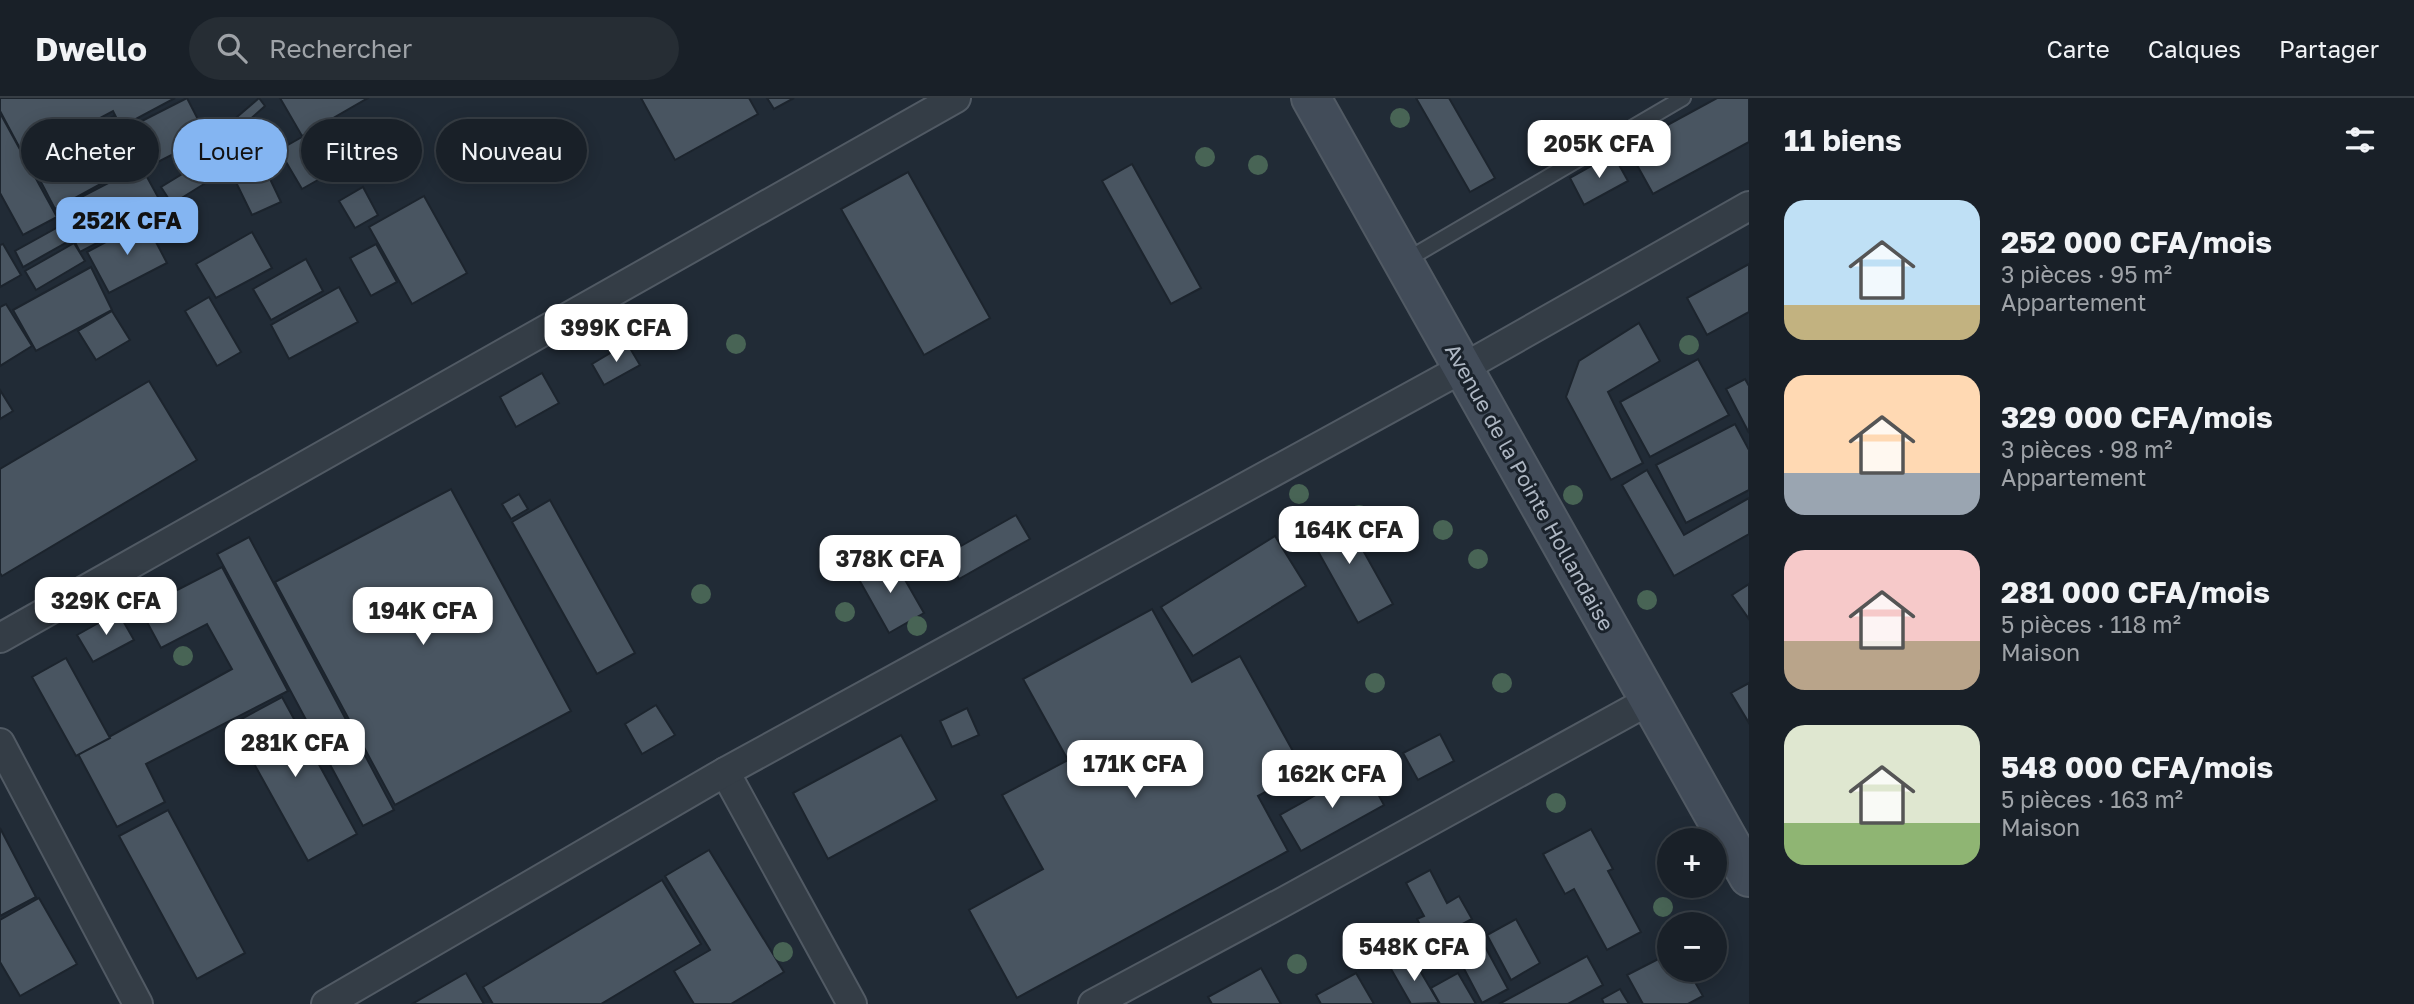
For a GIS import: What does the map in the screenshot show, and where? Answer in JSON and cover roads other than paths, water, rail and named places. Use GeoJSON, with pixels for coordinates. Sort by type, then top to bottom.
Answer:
{"type":"FeatureCollection","features":[{"type":"Feature","properties":{"kind":"main road","name":"Avenue de la Pointe Hollandaise"},"geometry":{"type":"LineString","coordinates":[[1311,98],[1749,877]]}},
{"type":"Feature","properties":{"kind":"street"},"geometry":{"type":"LineString","coordinates":[[0,638],[956,98]]}},
{"type":"Feature","properties":{"kind":"street"},"geometry":{"type":"LineString","coordinates":[[326,1004],[725,772],[1463,368],[1749,206]]}},
{"type":"Feature","properties":{"kind":"street"},"geometry":{"type":"LineString","coordinates":[[1093,1004],[1650,701]]}},
{"type":"Feature","properties":{"kind":"street"},"geometry":{"type":"LineString","coordinates":[[0,743],[138,1004]]}},
{"type":"Feature","properties":{"kind":"street"},"geometry":{"type":"LineString","coordinates":[[725,772],[852,1004]]}},
{"type":"Feature","properties":{"kind":"lane"},"geometry":{"type":"LineString","coordinates":[[1403,262],[1683,98]]}}]}
